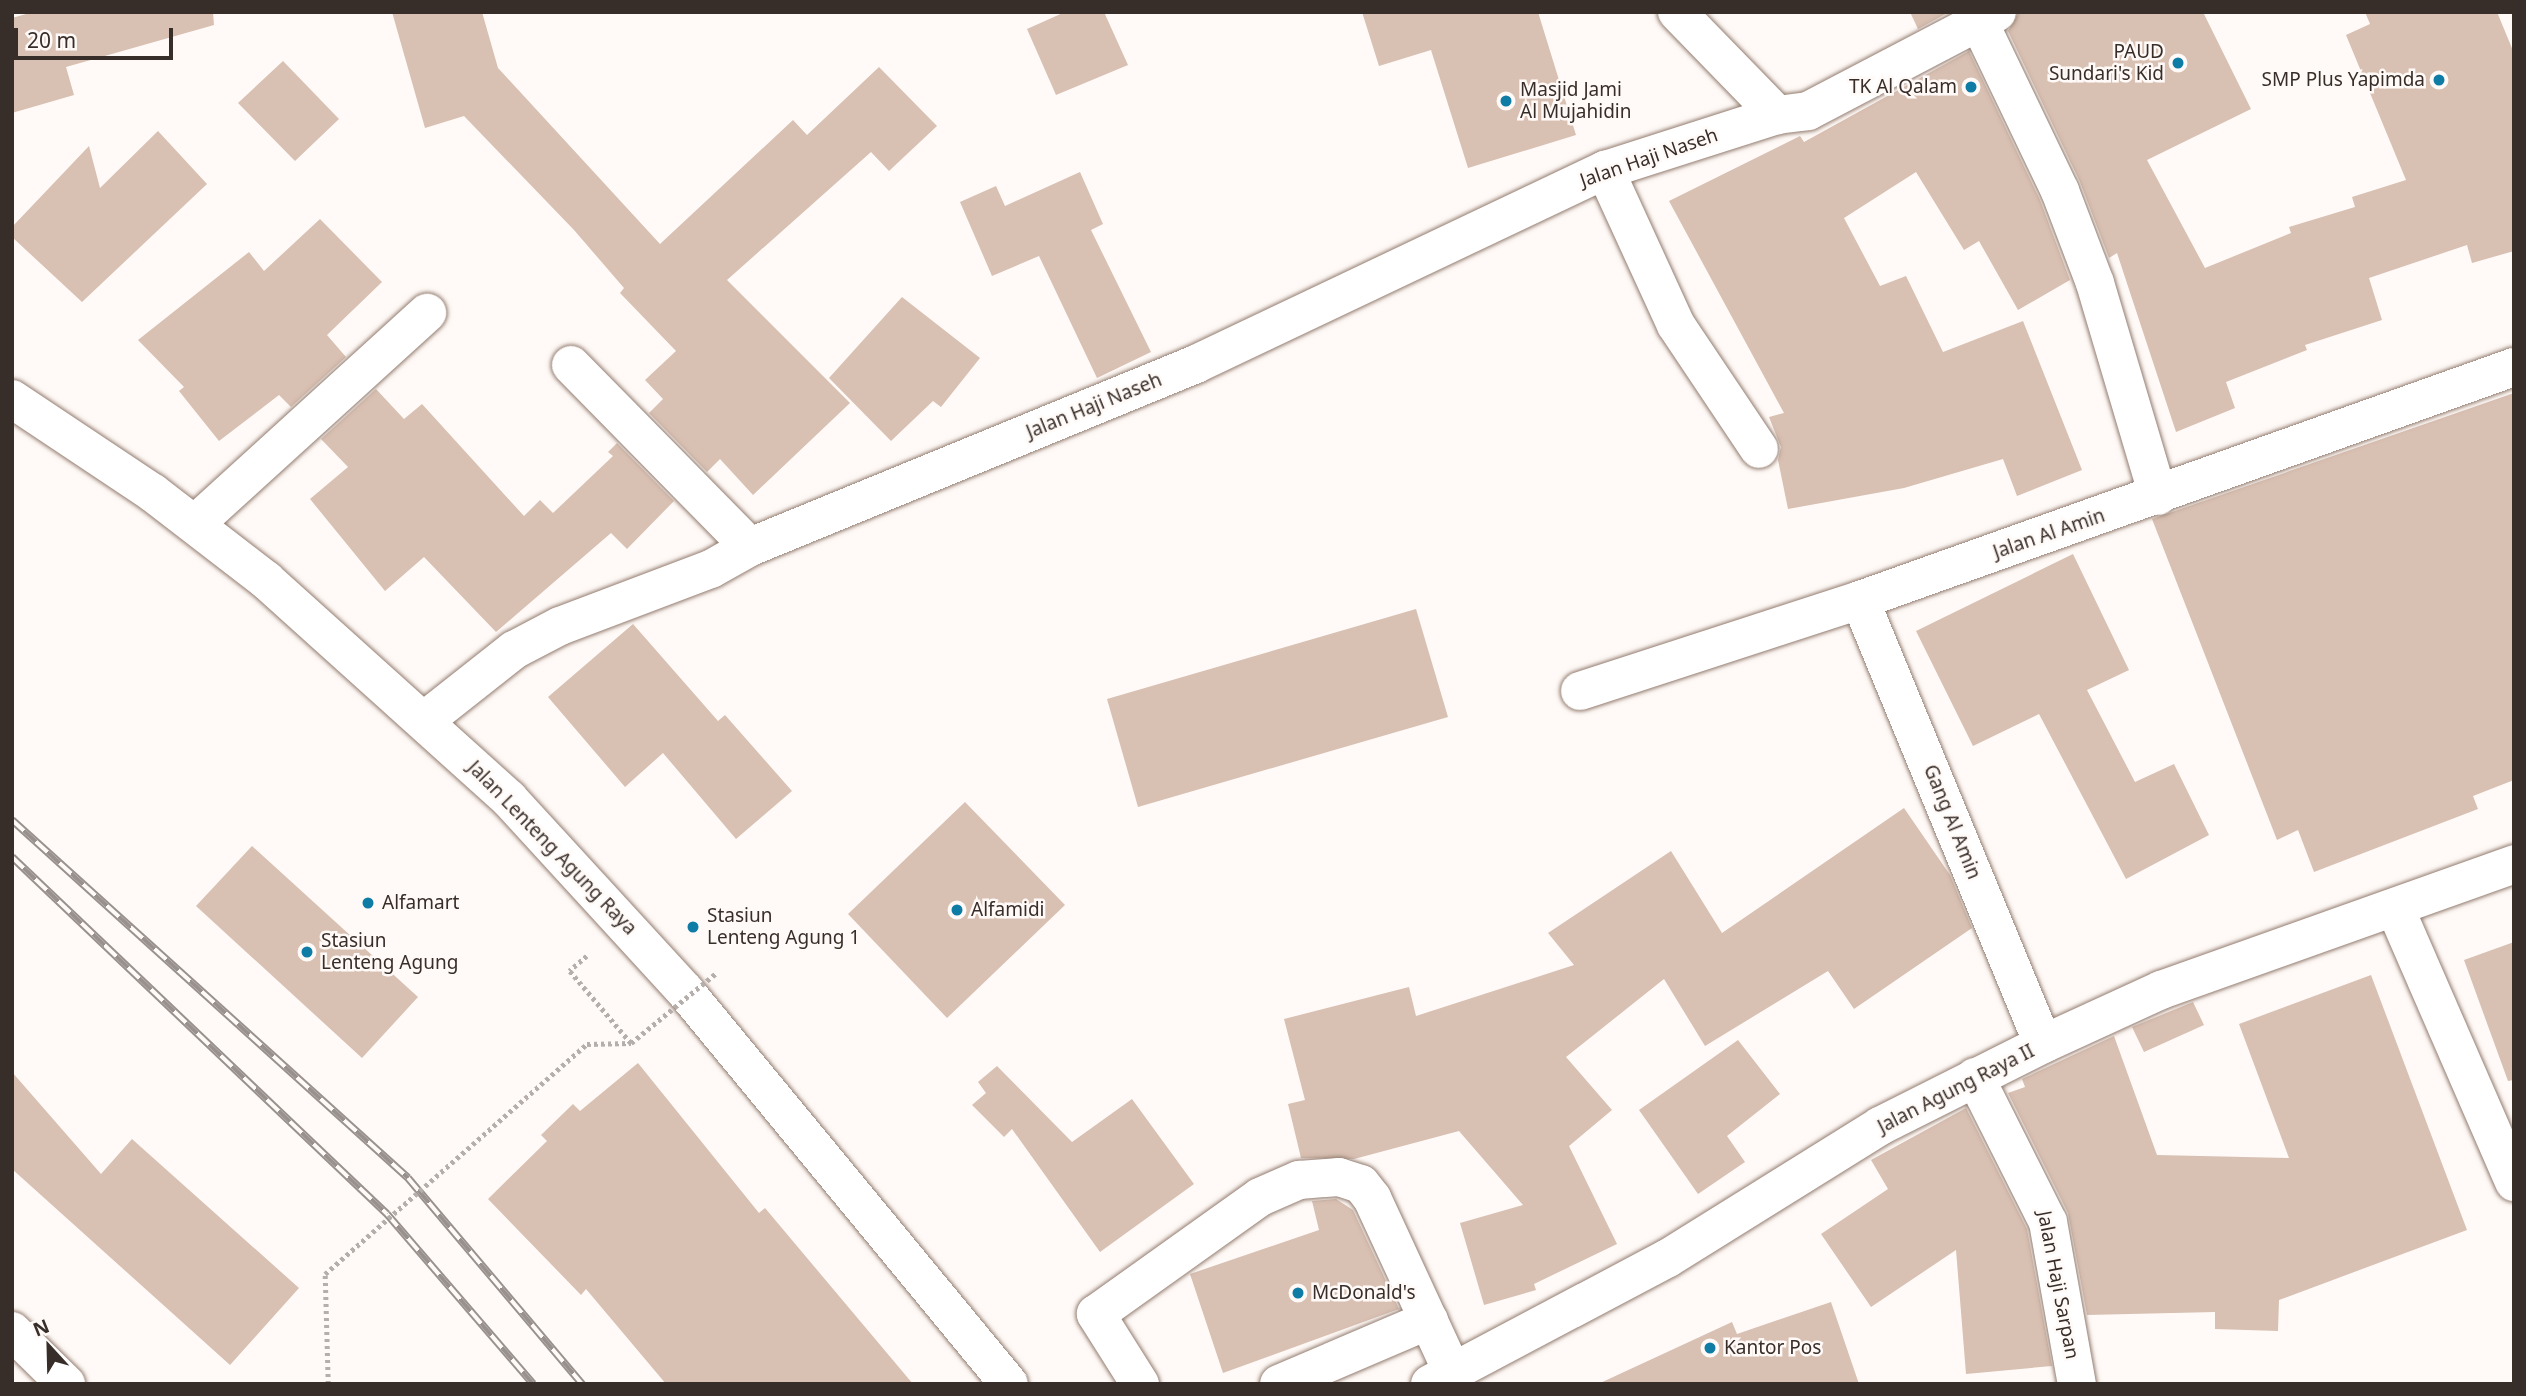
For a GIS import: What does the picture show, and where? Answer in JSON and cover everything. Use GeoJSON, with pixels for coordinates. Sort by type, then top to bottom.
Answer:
{"type":"FeatureCollection","features":[{"type":"Feature","properties":{"kind":"street"},"geometry":{"type":"LineString","coordinates":[[1677,12],[1777,115],[1808,111],[1988,17],[2095,283],[2158,496]]}},
{"type":"Feature","properties":{"kind":"street","name":"Jalan Haji Naseh"},"geometry":{"type":"LineString","coordinates":[[424,721],[514,650],[750,547],[1196,364],[1605,170],[1777,115]]}},
{"type":"Feature","properties":{"kind":"street"},"geometry":{"type":"LineString","coordinates":[[1605,170],[1676,325],[1759,449]]}},
{"type":"Feature","properties":{"kind":"street"},"geometry":{"type":"LineString","coordinates":[[195,524],[428,313]]}},
{"type":"Feature","properties":{"kind":"street"},"geometry":{"type":"LineString","coordinates":[[571,365],[750,547]]}},
{"type":"Feature","properties":{"kind":"street","name":"Jalan Al Amin"},"geometry":{"type":"LineString","coordinates":[[1580,691],[1860,600],[2514,367]]}},
{"type":"Feature","properties":{"kind":"street","name":"Jalan Lenteng Agung Raya"},"geometry":{"type":"LineString","coordinates":[[12,399],[195,524],[424,721],[509,799],[671,975],[1009,1384]]}},
{"type":"Feature","properties":{"kind":"street","name":"Gang Al Amin"},"geometry":{"type":"LineString","coordinates":[[1860,600],[2043,1044]]}},
{"type":"Feature","properties":{"kind":"street","name":"Jalan Agung Raya II"},"geometry":{"type":"LineString","coordinates":[[1442,1378],[1668,1258],[1880,1126],[2043,1044],[2161,990],[2514,864]]}},
{"type":"Feature","properties":{"kind":"street"},"geometry":{"type":"LineString","coordinates":[[2395,908],[2514,1182]]}},
{"type":"Feature","properties":{"kind":"street","name":"Jalan Haji Sarpan"},"geometry":{"type":"LineString","coordinates":[[1975,1077],[2048,1222],[2077,1384]]}},
{"type":"Feature","properties":{"kind":"street"},"geometry":{"type":"LineString","coordinates":[[1140,1384],[1095,1316],[1260,1198],[1299,1180],[1339,1177],[1361,1184],[1429,1320],[1442,1378]]}},
{"type":"Feature","properties":{"kind":"street"},"geometry":{"type":"LineString","coordinates":[[1279,1384],[1429,1320]]}},
{"type":"Feature","properties":{"kind":"street"},"geometry":{"type":"LineString","coordinates":[[12,1331],[66,1384]]}},
{"type":"Feature","properties":{"kind":"path"},"geometry":{"type":"LineString","coordinates":[[570,971],[631,1043]]}},
{"type":"Feature","properties":{"kind":"path"},"geometry":{"type":"LineString","coordinates":[[328,1384],[325,1274],[587,1044],[631,1043],[715,974]]}},
{"type":"Feature","properties":{"kind":"building"},"geometry":{"type":"Polygon","coordinates":[[[33,12],[213,12],[214,25],[66,67],[74,95],[12,113],[12,18],[33,12]]]}},
{"type":"Feature","properties":{"kind":"building"},"geometry":{"type":"Polygon","coordinates":[[[392,12],[482,12],[498,68],[660,244],[793,120],[807,135],[879,67],[937,126],[889,171],[871,152],[727,280],[850,403],[753,495],[720,459],[707,472],[649,413],[663,399],[645,380],[676,351],[620,293],[624,288],[574,230],[464,116],[425,128],[392,12]]]}},
{"type":"Feature","properties":{"kind":"building"},"geometry":{"type":"Polygon","coordinates":[[[1065,12],[1104,12],[1128,65],[1056,95],[1027,29],[1065,12]]]}},
{"type":"Feature","properties":{"kind":"building","name":"Masjid Jami Al Mujahidin"},"geometry":{"type":"Polygon","coordinates":[[[1362,12],[1538,12],[1576,135],[1468,168],[1431,50],[1379,66],[1362,12]]]}},
{"type":"Feature","properties":{"kind":"building"},"geometry":{"type":"Polygon","coordinates":[[[1910,12],[1949,12],[1918,29],[1910,12]]]}},
{"type":"Feature","properties":{"kind":"building"},"geometry":{"type":"Polygon","coordinates":[[[2019,12],[2203,12],[2251,109],[2147,160],[2205,268],[2291,233],[2289,227],[2355,207],[2352,197],[2406,180],[2346,35],[2370,24],[2365,12],[2497,12],[2514,53],[2514,251],[2472,263],[2467,245],[2369,278],[2382,320],[2305,345],[2307,350],[2226,382],[2235,408],[2176,432],[2117,253],[2109,258],[2080,182],[2008,31],[2019,12]]]}},
{"type":"Feature","properties":{"kind":"building"},"geometry":{"type":"Polygon","coordinates":[[[1969,51],[2040,200],[2070,280],[2018,310],[1979,241],[1964,250],[1916,172],[1844,218],[1880,286],[1906,276],[1943,352],[2023,321],[2082,470],[2017,496],[2003,459],[1904,488],[1788,509],[1778,460],[1781,447],[1769,417],[1784,413],[1669,201],[1800,136],[1804,142],[1969,51]]]}},
{"type":"Feature","properties":{"kind":"building"},"geometry":{"type":"Polygon","coordinates":[[[283,61],[339,119],[295,161],[238,103],[283,61]]]}},
{"type":"Feature","properties":{"kind":"building"},"geometry":{"type":"Polygon","coordinates":[[[158,131],[207,184],[82,302],[12,237],[12,227],[89,146],[100,188],[158,131]]]}},
{"type":"Feature","properties":{"kind":"building"},"geometry":{"type":"Polygon","coordinates":[[[1080,172],[1103,224],[1091,230],[1151,352],[1097,378],[1039,256],[992,276],[960,202],[996,186],[1005,206],[1080,172]]]}},
{"type":"Feature","properties":{"kind":"building"},"geometry":{"type":"Polygon","coordinates":[[[320,219],[382,282],[327,335],[346,357],[291,407],[279,395],[219,441],[179,391],[184,387],[138,340],[249,252],[264,271],[320,219]]]}},
{"type":"Feature","properties":{"kind":"building"},"geometry":{"type":"Polygon","coordinates":[[[902,297],[980,358],[941,407],[933,401],[891,441],[829,378],[902,297]]]}},
{"type":"Feature","properties":{"kind":"building"},"geometry":{"type":"Polygon","coordinates":[[[376,389],[404,419],[422,404],[524,516],[540,500],[553,513],[613,456],[608,452],[617,443],[674,501],[627,549],[611,533],[496,632],[424,557],[385,591],[310,499],[348,467],[321,439],[376,389]]]}},
{"type":"Feature","properties":{"kind":"building"},"geometry":{"type":"Polygon","coordinates":[[[2514,393],[2514,780],[2473,796],[2478,809],[2314,872],[2298,830],[2277,840],[2152,519],[2514,393]]]}},
{"type":"Feature","properties":{"kind":"building"},"geometry":{"type":"Polygon","coordinates":[[[2073,554],[2129,670],[2087,690],[2135,782],[2174,764],[2209,835],[2126,879],[2039,714],[1973,746],[1916,631],[2073,554]]]}},
{"type":"Feature","properties":{"kind":"building"},"geometry":{"type":"Polygon","coordinates":[[[1416,609],[1448,717],[1138,807],[1107,699],[1416,609]]]}},
{"type":"Feature","properties":{"kind":"building"},"geometry":{"type":"Polygon","coordinates":[[[633,624],[718,721],[725,715],[792,791],[736,839],[663,753],[625,787],[548,697],[633,624]]]}},
{"type":"Feature","properties":{"kind":"building","name":"Alfamidi"},"geometry":{"type":"Polygon","coordinates":[[[965,802],[1065,905],[947,1018],[848,914],[965,802]]]}},
{"type":"Feature","properties":{"kind":"building"},"geometry":{"type":"Polygon","coordinates":[[[1904,808],[1950,875],[1972,928],[1854,1009],[1828,971],[1705,1046],[1664,979],[1566,1057],[1612,1110],[1569,1146],[1617,1244],[1534,1284],[1536,1290],[1484,1305],[1460,1223],[1523,1205],[1459,1131],[1354,1159],[1301,1158],[1288,1104],[1305,1100],[1284,1019],[1409,987],[1416,1016],[1574,965],[1548,933],[1671,851],[1722,933],[1904,808]]]}},
{"type":"Feature","properties":{"kind":"building","name":"Stasiun Lenteng Agung"},"geometry":{"type":"Polygon","coordinates":[[[252,846],[418,997],[362,1058],[196,906],[252,846]]]}},
{"type":"Feature","properties":{"kind":"building"},"geometry":{"type":"Polygon","coordinates":[[[2514,942],[2514,1080],[2508,1081],[2464,960],[2514,942]]]}},
{"type":"Feature","properties":{"kind":"building"},"geometry":{"type":"Polygon","coordinates":[[[2371,975],[2467,1230],[2279,1300],[2278,1331],[2215,1329],[2215,1312],[2087,1315],[2068,1213],[2008,1093],[2025,1087],[2022,1079],[2114,1036],[2157,1155],[2289,1158],[2239,1024],[2371,975]]]}},
{"type":"Feature","properties":{"kind":"building"},"geometry":{"type":"Polygon","coordinates":[[[2193,1002],[2204,1025],[2144,1052],[2132,1027],[2193,1002]]]}},
{"type":"Feature","properties":{"kind":"building"},"geometry":{"type":"Polygon","coordinates":[[[1738,1040],[1780,1094],[1727,1136],[1745,1162],[1698,1194],[1639,1110],[1738,1040]]]}},
{"type":"Feature","properties":{"kind":"building"},"geometry":{"type":"Polygon","coordinates":[[[638,1063],[759,1213],[765,1208],[913,1384],[666,1384],[586,1289],[581,1295],[488,1199],[547,1141],[541,1135],[573,1104],[580,1111],[638,1063]]]}},
{"type":"Feature","properties":{"kind":"building"},"geometry":{"type":"Polygon","coordinates":[[[997,1066],[1072,1142],[1132,1099],[1194,1184],[1100,1252],[1012,1129],[1004,1137],[972,1105],[986,1093],[978,1082],[997,1066]]]}},
{"type":"Feature","properties":{"kind":"building"},"geometry":{"type":"Polygon","coordinates":[[[12,1072],[101,1174],[132,1139],[299,1288],[230,1365],[12,1169],[12,1072]]]}},
{"type":"Feature","properties":{"kind":"building"},"geometry":{"type":"Polygon","coordinates":[[[1966,1108],[2027,1229],[2052,1366],[1966,1374],[1956,1250],[1871,1307],[1821,1234],[1888,1189],[1871,1160],[1966,1108]]]}},
{"type":"Feature","properties":{"kind":"building","name":"McDonald's"},"geometry":{"type":"Polygon","coordinates":[[[1336,1199],[1353,1210],[1399,1309],[1223,1373],[1190,1274],[1319,1230],[1312,1201],[1336,1199]]]}},
{"type":"Feature","properties":{"kind":"building"},"geometry":{"type":"Polygon","coordinates":[[[1831,1302],[1859,1384],[1598,1384],[1732,1322],[1737,1334],[1831,1302]]]}},
{"type":"Feature","properties":{"kind":"railway"},"geometry":{"type":"LineString","coordinates":[[12,820],[408,1178],[582,1384]]}},
{"type":"Feature","properties":{"kind":"railway"},"geometry":{"type":"LineString","coordinates":[[12,857],[387,1214],[533,1384]]}},
{"type":"Feature","properties":{"kind":"place","name":"PAUD Sundari's Kid"},"geometry":{"type":"Point","coordinates":[2178,63]}},
{"type":"Feature","properties":{"kind":"place","name":"SMP Plus Yapimda"},"geometry":{"type":"Point","coordinates":[2439,80]}},
{"type":"Feature","properties":{"kind":"place","name":"TK Al Qalam"},"geometry":{"type":"Point","coordinates":[1971,87]}},
{"type":"Feature","properties":{"kind":"place","name":"Masjid Jami Al Mujahidin"},"geometry":{"type":"Point","coordinates":[1506,101]}},
{"type":"Feature","properties":{"kind":"place","name":"Alfamart"},"geometry":{"type":"Point","coordinates":[368,903]}},
{"type":"Feature","properties":{"kind":"place","name":"Alfamidi"},"geometry":{"type":"Point","coordinates":[957,910]}},
{"type":"Feature","properties":{"kind":"place","name":"Stasiun Lenteng Agung 1"},"geometry":{"type":"Point","coordinates":[693,927]}},
{"type":"Feature","properties":{"kind":"place","name":"Stasiun Lenteng Agung"},"geometry":{"type":"Point","coordinates":[307,952]}},
{"type":"Feature","properties":{"kind":"place","name":"McDonald's"},"geometry":{"type":"Point","coordinates":[1298,1293]}},
{"type":"Feature","properties":{"kind":"place","name":"Kantor Pos"},"geometry":{"type":"Point","coordinates":[1710,1348]}}]}
